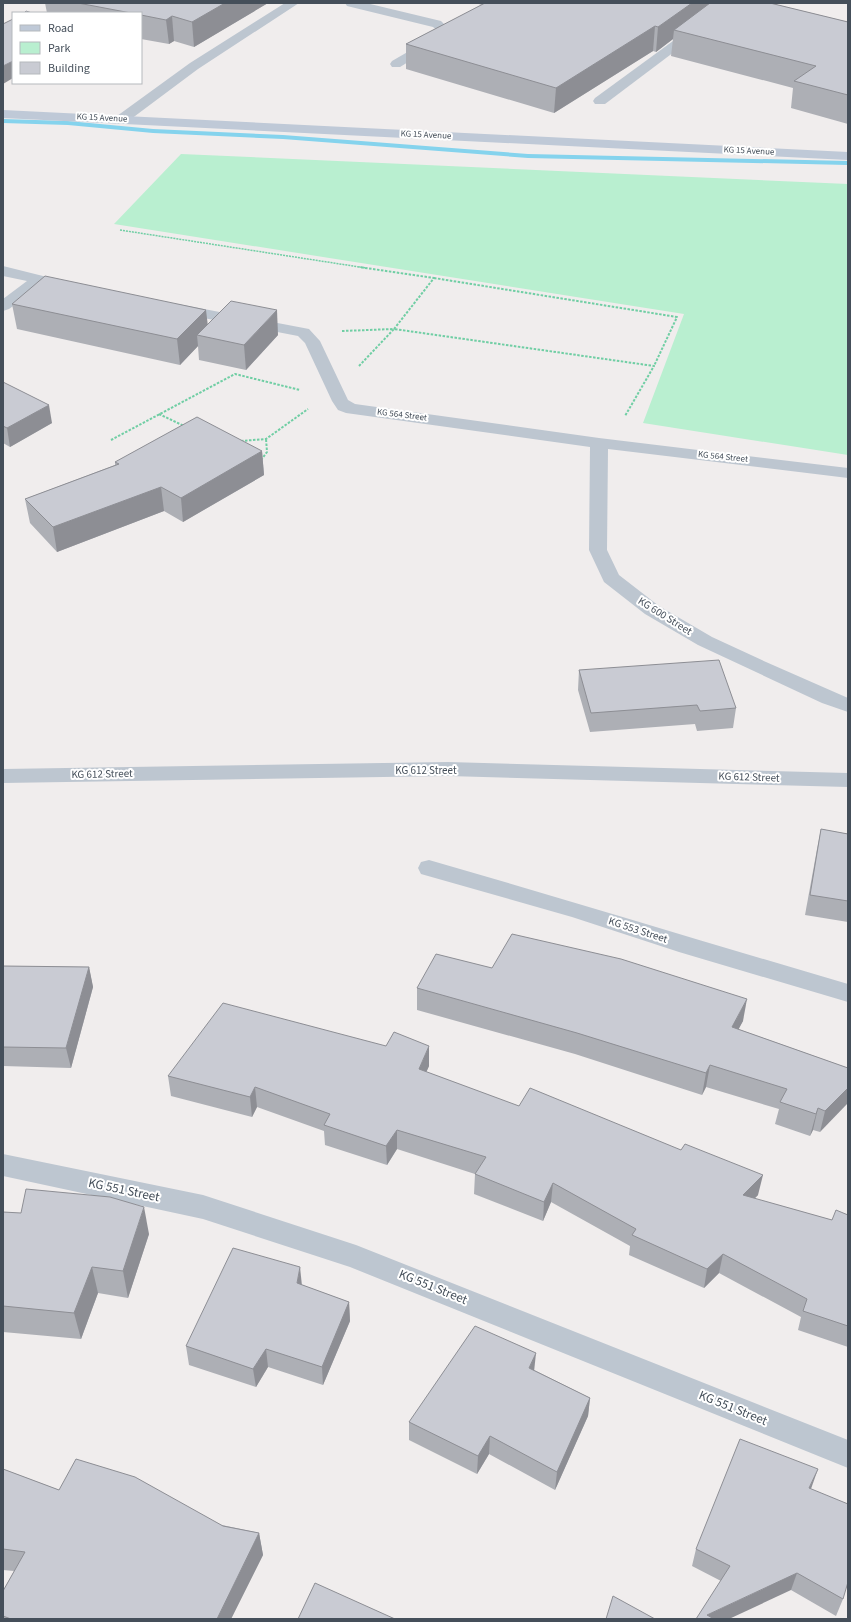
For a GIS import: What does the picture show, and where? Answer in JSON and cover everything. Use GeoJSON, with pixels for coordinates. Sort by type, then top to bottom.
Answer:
{"type":"FeatureCollection","features":[{"type":"Feature","properties":{"kind":"main road","name":"KG 15 Avenue"},"geometry":{"type":"LineString","coordinates":[[3,114],[848,156]]}},
{"type":"Feature","properties":{"kind":"street"},"geometry":{"type":"LineString","coordinates":[[122,119],[194,66],[293,3]]}},
{"type":"Feature","properties":{"kind":"street"},"geometry":{"type":"LineString","coordinates":[[351,3],[437,24],[443,30],[443,37],[396,64]]}},
{"type":"Feature","properties":{"kind":"street"},"geometry":{"type":"LineString","coordinates":[[600,101],[732,3]]}},
{"type":"Feature","properties":{"kind":"street"},"geometry":{"type":"LineString","coordinates":[[3,271],[83,290]]}},
{"type":"Feature","properties":{"kind":"street"},"geometry":{"type":"LineString","coordinates":[[3,306],[39,280]]}},
{"type":"Feature","properties":{"kind":"street"},"geometry":{"type":"LineString","coordinates":[[164,306],[303,332]]}},
{"type":"Feature","properties":{"kind":"street","name":"KG 564 Street"},"geometry":{"type":"LineString","coordinates":[[303,332],[312,341],[330,393],[344,406],[352,409],[604,444],[817,468],[848,473]]}},
{"type":"Feature","properties":{"kind":"street","name":"KG 600 Street"},"geometry":{"type":"LineString","coordinates":[[604,444],[597,522],[598,550],[611,578],[652,610],[705,641],[759,667],[848,705]]}},
{"type":"Feature","properties":{"kind":"street","name":"KG 612 Street"},"geometry":{"type":"LineString","coordinates":[[3,776],[448,769],[848,780]]}},
{"type":"Feature","properties":{"kind":"street","name":"KG 553 Street"},"geometry":{"type":"LineString","coordinates":[[429,868],[576,910],[848,994]]}},
{"type":"Feature","properties":{"kind":"street","name":"KG 551 Street"},"geometry":{"type":"LineString","coordinates":[[3,1165],[203,1207],[356,1257],[848,1454]]}},
{"type":"Feature","properties":{"kind":"path"},"geometry":{"type":"LineString","coordinates":[[120,230],[677,317],[654,366],[604,444]]}},
{"type":"Feature","properties":{"kind":"path"},"geometry":{"type":"LineString","coordinates":[[235,443],[266,439],[330,393],[394,329],[434,278]]}},
{"type":"Feature","properties":{"kind":"path"},"geometry":{"type":"LineString","coordinates":[[303,332],[394,329],[654,366]]}},
{"type":"Feature","properties":{"kind":"path"},"geometry":{"type":"LineString","coordinates":[[111,440],[235,374],[330,393]]}},
{"type":"Feature","properties":{"kind":"path"},"geometry":{"type":"LineString","coordinates":[[159,414],[188,428]]}},
{"type":"Feature","properties":{"kind":"path"},"geometry":{"type":"LineString","coordinates":[[258,462],[267,452],[266,439]]}},
{"type":"Feature","properties":{"kind":"green space"},"geometry":{"type":"Polygon","coordinates":[[[181,154],[848,184],[848,455],[643,423],[684,314],[114,224],[181,154]]]}},
{"type":"Feature","properties":{"kind":"building"},"geometry":{"type":"Polygon","coordinates":[[[78,3],[225,3],[192,22],[172,16],[166,20],[142,15],[142,12],[126,12],[78,3]]]}},
{"type":"Feature","properties":{"kind":"building"},"geometry":{"type":"Polygon","coordinates":[[[485,3],[692,3],[658,27],[655,26],[556,88],[406,44],[485,3]]]}},
{"type":"Feature","properties":{"kind":"building"},"geometry":{"type":"Polygon","coordinates":[[[710,3],[770,3],[848,22],[848,95],[794,81],[816,66],[674,30],[710,3]]]}},
{"type":"Feature","properties":{"kind":"building"},"geometry":{"type":"Polygon","coordinates":[[[12,20],[12,62],[3,66],[3,24],[12,20]]]}},
{"type":"Feature","properties":{"kind":"building"},"geometry":{"type":"Polygon","coordinates":[[[45,276],[206,310],[177,339],[12,304],[45,276]]]}},
{"type":"Feature","properties":{"kind":"building"},"geometry":{"type":"Polygon","coordinates":[[[231,301],[277,310],[244,345],[197,335],[231,301]]]}},
{"type":"Feature","properties":{"kind":"building"},"geometry":{"type":"Polygon","coordinates":[[[3,382],[49,405],[7,428],[3,426],[3,382]]]}},
{"type":"Feature","properties":{"kind":"building"},"geometry":{"type":"Polygon","coordinates":[[[197,417],[262,451],[181,498],[161,487],[53,527],[25,499],[119,464],[115,462],[197,417]]]}},
{"type":"Feature","properties":{"kind":"building"},"geometry":{"type":"Polygon","coordinates":[[[719,660],[736,708],[700,711],[697,705],[591,713],[579,670],[719,660]]]}},
{"type":"Feature","properties":{"kind":"building"},"geometry":{"type":"Polygon","coordinates":[[[821,829],[848,834],[848,901],[810,895],[821,829]]]}},
{"type":"Feature","properties":{"kind":"building"},"geometry":{"type":"Polygon","coordinates":[[[512,934],[621,959],[747,999],[732,1027],[848,1068],[848,1088],[825,1111],[818,1108],[816,1114],[780,1102],[787,1089],[710,1065],[706,1073],[577,1033],[417,988],[436,954],[492,968],[512,934]]]}},
{"type":"Feature","properties":{"kind":"building"},"geometry":{"type":"Polygon","coordinates":[[[3,966],[89,967],[66,1048],[3,1047],[3,966]]]}},
{"type":"Feature","properties":{"kind":"building"},"geometry":{"type":"Polygon","coordinates":[[[223,1003],[386,1046],[394,1032],[429,1046],[419,1069],[519,1106],[530,1088],[681,1150],[685,1144],[763,1175],[743,1195],[832,1220],[836,1210],[848,1215],[848,1326],[803,1311],[807,1299],[723,1254],[707,1269],[632,1235],[636,1229],[553,1183],[544,1202],[475,1174],[486,1157],[397,1130],[386,1146],[324,1125],[330,1114],[255,1087],[250,1097],[168,1076],[223,1003]]]}},
{"type":"Feature","properties":{"kind":"building"},"geometry":{"type":"Polygon","coordinates":[[[26,1189],[110,1197],[144,1207],[123,1271],[92,1267],[74,1313],[3,1306],[3,1212],[21,1213],[26,1189]]]}},
{"type":"Feature","properties":{"kind":"building"},"geometry":{"type":"Polygon","coordinates":[[[233,1248],[300,1267],[297,1283],[349,1302],[322,1367],[266,1349],[253,1369],[186,1346],[233,1248]]]}},
{"type":"Feature","properties":{"kind":"building"},"geometry":{"type":"Polygon","coordinates":[[[475,1326],[536,1353],[529,1368],[590,1398],[557,1472],[490,1436],[478,1456],[409,1422],[475,1326]]]}},
{"type":"Feature","properties":{"kind":"building"},"geometry":{"type":"Polygon","coordinates":[[[740,1439],[818,1469],[809,1488],[848,1504],[848,1582],[843,1599],[797,1573],[707,1615],[714,1619],[696,1619],[730,1566],[696,1549],[740,1439]]]}},
{"type":"Feature","properties":{"kind":"building"},"geometry":{"type":"Polygon","coordinates":[[[76,1459],[135,1477],[223,1526],[259,1533],[217,1619],[11,1619],[3,1616],[3,1591],[25,1552],[3,1549],[3,1469],[59,1490],[76,1459]]]}},
{"type":"Feature","properties":{"kind":"building"},"geometry":{"type":"Polygon","coordinates":[[[315,1583],[395,1619],[298,1619],[315,1583]]]}},
{"type":"Feature","properties":{"kind":"building"},"geometry":{"type":"Polygon","coordinates":[[[613,1596],[655,1619],[606,1619],[613,1596]]]}},
{"type":"Feature","properties":{"kind":"waterway"},"geometry":{"type":"LineString","coordinates":[[3,121],[68,123],[153,131],[283,137],[528,156],[848,163]]}}]}
